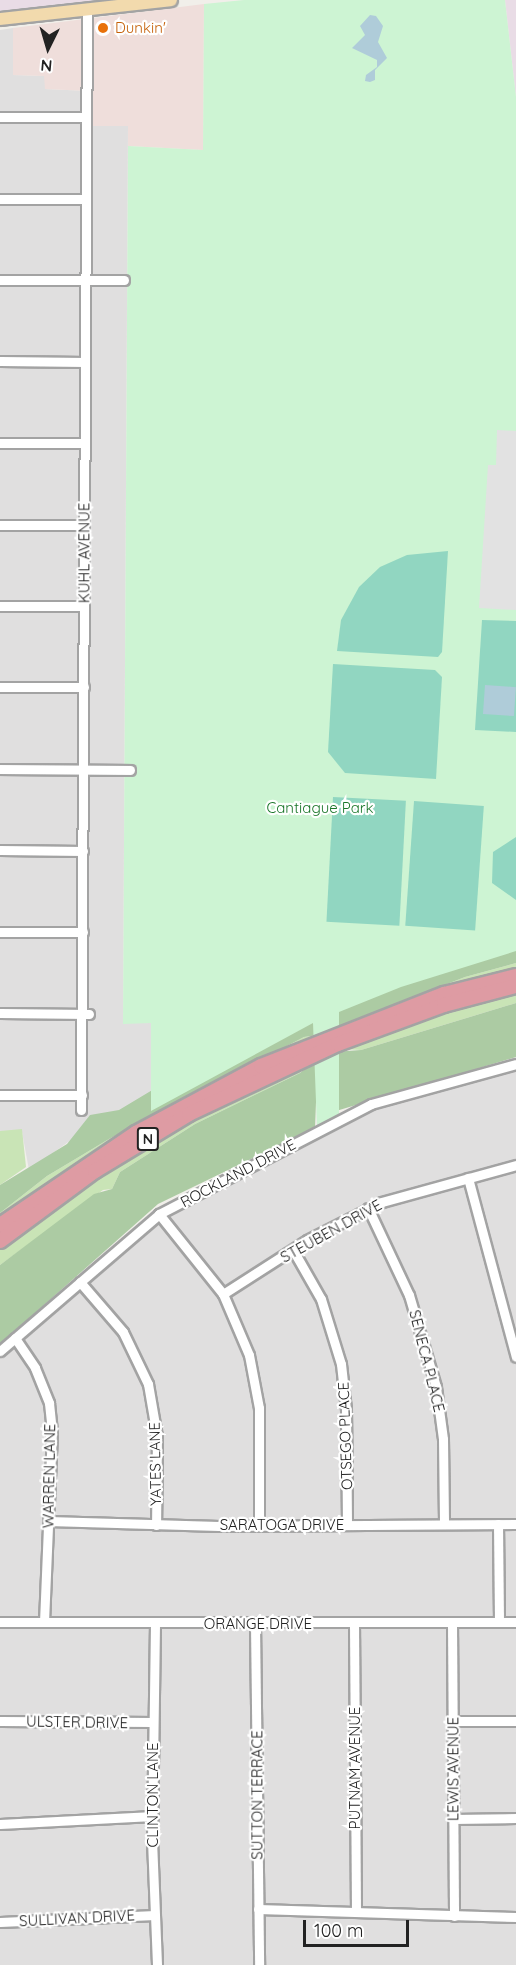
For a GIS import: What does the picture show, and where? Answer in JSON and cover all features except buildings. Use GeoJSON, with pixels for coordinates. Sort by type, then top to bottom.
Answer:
{"type":"FeatureCollection","features":[{"type":"Feature","properties":{"kind":"highway","name":"N"},"geometry":{"type":"LineString","coordinates":[[0,1225],[136,1133],[308,1050],[444,994],[516,976]]}},
{"type":"Feature","properties":{"kind":"highway","name":"N"},"geometry":{"type":"LineString","coordinates":[[338,1038],[444,1005],[516,986]]}},
{"type":"Feature","properties":{"kind":"highway","name":"N"},"geometry":{"type":"LineString","coordinates":[[0,1241],[94,1172],[189,1114],[308,1050]]}},
{"type":"Feature","properties":{"kind":"main road"},"geometry":{"type":"LineString","coordinates":[[0,20],[171,0]]}},
{"type":"Feature","properties":{"kind":"street","name":"KUHL AVENUE"},"geometry":{"type":"LineString","coordinates":[[81,1110],[86,1014],[82,932],[87,10]]}},
{"type":"Feature","properties":{"kind":"street"},"geometry":{"type":"LineString","coordinates":[[0,117],[86,117]]}},
{"type":"Feature","properties":{"kind":"street"},"geometry":{"type":"LineString","coordinates":[[0,198],[86,199]]}},
{"type":"Feature","properties":{"kind":"street"},"geometry":{"type":"LineString","coordinates":[[0,280],[124,280]]}},
{"type":"Feature","properties":{"kind":"street"},"geometry":{"type":"LineString","coordinates":[[0,361],[85,362]]}},
{"type":"Feature","properties":{"kind":"street"},"geometry":{"type":"LineString","coordinates":[[0,443],[85,443]]}},
{"type":"Feature","properties":{"kind":"street"},"geometry":{"type":"LineString","coordinates":[[0,525],[84,525]]}},
{"type":"Feature","properties":{"kind":"street"},"geometry":{"type":"LineString","coordinates":[[0,606],[84,606]]}},
{"type":"Feature","properties":{"kind":"street"},"geometry":{"type":"LineString","coordinates":[[0,687],[84,687]]}},
{"type":"Feature","properties":{"kind":"street"},"geometry":{"type":"LineString","coordinates":[[0,769],[130,770]]}},
{"type":"Feature","properties":{"kind":"street"},"geometry":{"type":"LineString","coordinates":[[0,850],[83,851]]}},
{"type":"Feature","properties":{"kind":"street"},"geometry":{"type":"LineString","coordinates":[[0,932],[82,932]]}},
{"type":"Feature","properties":{"kind":"street"},"geometry":{"type":"LineString","coordinates":[[0,1013],[86,1014]]}},
{"type":"Feature","properties":{"kind":"street","name":"ROCKLAND DRIVE"},"geometry":{"type":"LineString","coordinates":[[0,1351],[159,1214],[371,1104],[516,1064]]}},
{"type":"Feature","properties":{"kind":"street"},"geometry":{"type":"LineString","coordinates":[[0,1095],[82,1095]]}},
{"type":"Feature","properties":{"kind":"street","name":"STEUBEN DRIVE"},"geometry":{"type":"LineString","coordinates":[[223,1294],[293,1250],[368,1209],[516,1165]]}},
{"type":"Feature","properties":{"kind":"street"},"geometry":{"type":"LineString","coordinates":[[468,1178],[516,1357]]}},
{"type":"Feature","properties":{"kind":"street","name":"SENECA PLACE"},"geometry":{"type":"LineString","coordinates":[[368,1209],[406,1285],[436,1387],[443,1439],[444,1524]]}},
{"type":"Feature","properties":{"kind":"street"},"geometry":{"type":"LineString","coordinates":[[159,1214],[223,1294],[242,1331],[256,1384],[259,1526]]}},
{"type":"Feature","properties":{"kind":"street","name":"OTSEGO PLACE"},"geometry":{"type":"LineString","coordinates":[[293,1250],[321,1299],[341,1364],[346,1409],[347,1525]]}},
{"type":"Feature","properties":{"kind":"street","name":"YATES LANE"},"geometry":{"type":"LineString","coordinates":[[80,1282],[123,1332],[147,1384],[157,1436],[156,1525]]}},
{"type":"Feature","properties":{"kind":"street","name":"WARREN LANE"},"geometry":{"type":"LineString","coordinates":[[15,1338],[35,1368],[50,1403],[44,1622]]}},
{"type":"Feature","properties":{"kind":"street","name":"SARATOGA DRIVE"},"geometry":{"type":"LineString","coordinates":[[48,1521],[259,1526],[516,1524]]}},
{"type":"Feature","properties":{"kind":"street"},"geometry":{"type":"LineString","coordinates":[[498,1524],[499,1622]]}},
{"type":"Feature","properties":{"kind":"street","name":"ORANGE DRIVE"},"geometry":{"type":"LineString","coordinates":[[0,1622],[155,1624],[516,1622]]}},
{"type":"Feature","properties":{"kind":"street","name":"LEWIS AVENUE"},"geometry":{"type":"LineString","coordinates":[[452,1623],[454,1916]]}},
{"type":"Feature","properties":{"kind":"street","name":"CLINTON LANE"},"geometry":{"type":"LineString","coordinates":[[155,1624],[153,1816],[157,1965]]}},
{"type":"Feature","properties":{"kind":"street","name":"SUTTON TERRACE"},"geometry":{"type":"LineString","coordinates":[[255,1624],[259,1965]]}},
{"type":"Feature","properties":{"kind":"street","name":"PUTNAM AVENUE"},"geometry":{"type":"LineString","coordinates":[[354,1624],[356,1912]]}},
{"type":"Feature","properties":{"kind":"street","name":"ULSTER DRIVE"},"geometry":{"type":"LineString","coordinates":[[0,1721],[153,1722]]}},
{"type":"Feature","properties":{"kind":"street"},"geometry":{"type":"LineString","coordinates":[[452,1721],[516,1721]]}},
{"type":"Feature","properties":{"kind":"street"},"geometry":{"type":"LineString","coordinates":[[0,1824],[153,1816]]}},
{"type":"Feature","properties":{"kind":"street"},"geometry":{"type":"LineString","coordinates":[[453,1819],[516,1818]]}},
{"type":"Feature","properties":{"kind":"street"},"geometry":{"type":"LineString","coordinates":[[258,1909],[516,1917]]}},
{"type":"Feature","properties":{"kind":"street","name":"SULLIVAN DRIVE"},"geometry":{"type":"LineString","coordinates":[[0,1922],[155,1915]]}},
{"type":"Feature","properties":{"kind":"shaded area"},"geometry":{"type":"Polygon","coordinates":[[[0,0],[99,0],[0,11],[0,0]]]}},
{"type":"Feature","properties":{"kind":"shaded area"},"geometry":{"type":"Polygon","coordinates":[[[505,0],[516,0],[516,97],[505,0]]]}},
{"type":"Feature","properties":{"kind":"shaded area"},"geometry":{"type":"Polygon","coordinates":[[[204,4],[203,150],[128,146],[128,126],[88,126],[89,91],[45,89],[44,76],[13,75],[13,28],[204,4]]]}},
{"type":"Feature","properties":{"kind":"shaded area"},"geometry":{"type":"Polygon","coordinates":[[[13,28],[13,75],[45,76],[45,89],[89,91],[89,126],[128,126],[123,1023],[151,1022],[151,1098],[99,1120],[29,1170],[22,1132],[0,1133],[0,30],[13,28]]]}},
{"type":"Feature","properties":{"kind":"shaded area"},"geometry":{"type":"Polygon","coordinates":[[[497,430],[516,431],[516,610],[479,608],[488,465],[496,465],[497,430]]]}},
{"type":"Feature","properties":{"kind":"shaded area"},"geometry":{"type":"Polygon","coordinates":[[[516,1057],[516,1965],[0,1965],[0,1351],[159,1214],[371,1100],[516,1057]]]}},
{"type":"Feature","properties":{"kind":"green space","name":"Cantiague Park"},"geometry":{"type":"Polygon","coordinates":[[[244,0],[505,0],[516,97],[516,951],[401,987],[339,1012],[339,1117],[317,1128],[313,1023],[151,1111],[151,1023],[123,1024],[128,146],[203,150],[204,4],[244,0]]]}},
{"type":"Feature","properties":{"kind":"green space"},"geometry":{"type":"Polygon","coordinates":[[[448,551],[442,652],[438,657],[337,651],[341,620],[359,587],[380,567],[407,555],[448,551]]]}},
{"type":"Feature","properties":{"kind":"green space"},"geometry":{"type":"Polygon","coordinates":[[[482,620],[516,621],[516,732],[475,730],[482,620]]]}},
{"type":"Feature","properties":{"kind":"green space"},"geometry":{"type":"Polygon","coordinates":[[[333,664],[435,670],[442,677],[436,779],[345,773],[328,752],[333,664]]]}},
{"type":"Feature","properties":{"kind":"green space"},"geometry":{"type":"Polygon","coordinates":[[[333,797],[406,801],[399,926],[326,922],[333,797]]]}},
{"type":"Feature","properties":{"kind":"green space"},"geometry":{"type":"Polygon","coordinates":[[[414,801],[484,806],[475,931],[405,926],[414,801]]]}},
{"type":"Feature","properties":{"kind":"green space"},"geometry":{"type":"Polygon","coordinates":[[[516,837],[516,900],[492,883],[493,852],[516,837]]]}},
{"type":"Feature","properties":{"kind":"green space"},"geometry":{"type":"Polygon","coordinates":[[[516,943],[516,963],[465,977],[334,1028],[334,1011],[516,943]]]}},
{"type":"Feature","properties":{"kind":"green space"},"geometry":{"type":"Polygon","coordinates":[[[516,963],[516,970],[346,1023],[465,977],[516,963]]]}},
{"type":"Feature","properties":{"kind":"green space"},"geometry":{"type":"Polygon","coordinates":[[[516,993],[516,1003],[361,1050],[340,1049],[435,1014],[516,993]]]}},
{"type":"Feature","properties":{"kind":"green space"},"geometry":{"type":"Polygon","coordinates":[[[516,1003],[516,1057],[336,1111],[333,1052],[361,1050],[516,1003]]]}},
{"type":"Feature","properties":{"kind":"green space"},"geometry":{"type":"Polygon","coordinates":[[[313,1015],[318,1035],[304,1037],[109,1139],[47,1176],[0,1213],[0,1185],[67,1144],[90,1115],[119,1110],[164,1083],[313,1015]]]}},
{"type":"Feature","properties":{"kind":"green space"},"geometry":{"type":"Polygon","coordinates":[[[318,1035],[268,1058],[0,1221],[0,1213],[47,1176],[109,1139],[304,1037],[318,1035]]]}},
{"type":"Feature","properties":{"kind":"green space"},"geometry":{"type":"Polygon","coordinates":[[[314,1061],[317,1076],[315,1128],[158,1204],[0,1344],[0,1265],[94,1194],[112,1189],[120,1172],[195,1124],[300,1073],[314,1061]]]}},
{"type":"Feature","properties":{"kind":"green space"},"geometry":{"type":"Polygon","coordinates":[[[306,1065],[300,1073],[195,1124],[120,1172],[112,1189],[103,1190],[0,1265],[0,1246],[77,1189],[203,1112],[306,1065]]]}},
{"type":"Feature","properties":{"kind":"green space"},"geometry":{"type":"Polygon","coordinates":[[[22,1129],[26,1167],[0,1185],[0,1131],[22,1129]]]}},
{"type":"Feature","properties":{"kind":"water"},"geometry":{"type":"Polygon","coordinates":[[[370,15],[376,16],[383,26],[378,42],[387,58],[375,70],[375,80],[370,82],[365,81],[366,75],[377,67],[377,60],[352,48],[365,35],[360,26],[370,15]]]}},
{"type":"Feature","properties":{"kind":"water"},"geometry":{"type":"Polygon","coordinates":[[[485,685],[516,687],[514,716],[483,714],[485,685]]]}},
{"type":"Feature","properties":{"kind":"place","name":"Dunkin'"},"geometry":{"type":"Point","coordinates":[103,28]}}]}
